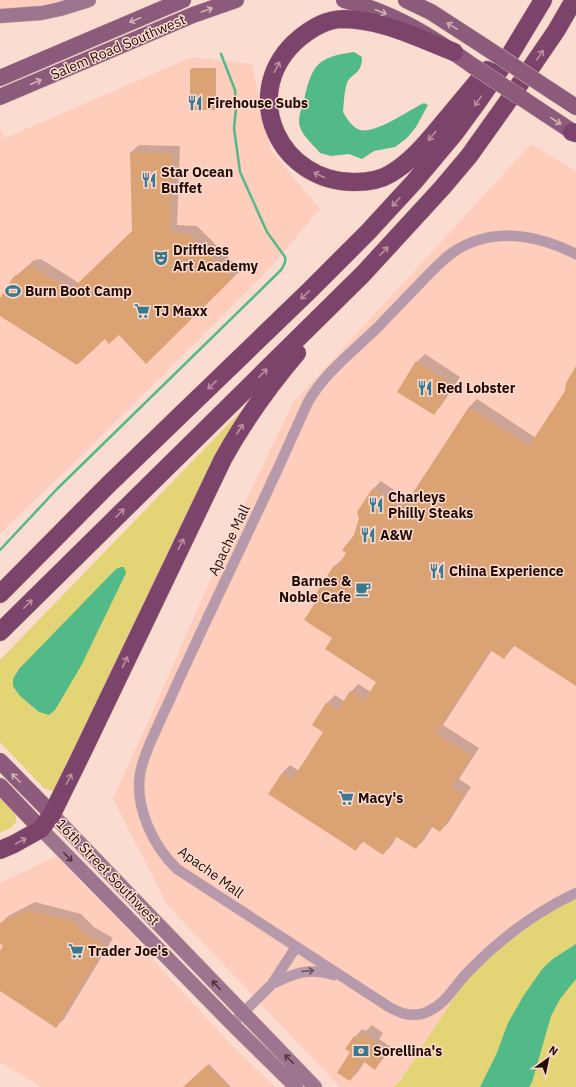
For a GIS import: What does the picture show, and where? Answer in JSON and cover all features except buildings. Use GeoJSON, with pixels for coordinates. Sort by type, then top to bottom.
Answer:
{"type":"FeatureCollection","features":[{"type":"Feature","properties":{"kind":"highway"},"geometry":{"type":"LineString","coordinates":[[0,850],[40,829],[52,814],[213,478],[236,435],[257,403],[363,274],[442,188],[469,156],[548,43],[574,0]]}},
{"type":"Feature","properties":{"kind":"highway"},"geometry":{"type":"LineString","coordinates":[[454,52],[392,27],[362,20],[343,19],[316,26],[303,34],[290,47],[281,58],[274,72],[271,81],[268,106],[271,121],[277,136],[284,148],[293,157],[314,173],[325,177],[347,182],[361,182],[376,180],[390,174],[425,144],[540,5]]}},
{"type":"Feature","properties":{"kind":"highway"},"geometry":{"type":"LineString","coordinates":[[0,594],[108,485],[309,291],[373,227],[414,182],[454,134],[504,64],[540,5]]}},
{"type":"Feature","properties":{"kind":"highway"},"geometry":{"type":"LineString","coordinates":[[0,632],[363,274]]}},
{"type":"Feature","properties":{"kind":"main road"},"geometry":{"type":"LineString","coordinates":[[0,16],[42,13],[89,0]]}},
{"type":"Feature","properties":{"kind":"main road","name":"Salem Road Southwest"},"geometry":{"type":"LineString","coordinates":[[0,78],[183,0]]}},
{"type":"Feature","properties":{"kind":"main road","name":"Salem Road Southwest"},"geometry":{"type":"LineString","coordinates":[[0,97],[193,15],[236,0]]}},
{"type":"Feature","properties":{"kind":"main road"},"geometry":{"type":"LineString","coordinates":[[344,0],[400,20],[418,30],[454,52],[575,133]]}},
{"type":"Feature","properties":{"kind":"main road"},"geometry":{"type":"LineString","coordinates":[[406,0],[431,12],[576,107]]}},
{"type":"Feature","properties":{"kind":"main road","name":"16th Street Southwest"},"geometry":{"type":"LineString","coordinates":[[0,762],[315,1087]]}},
{"type":"Feature","properties":{"kind":"main road","name":"16th Street Southwest"},"geometry":{"type":"LineString","coordinates":[[0,786],[40,829],[296,1087]]}},
{"type":"Feature","properties":{"kind":"street","name":"Apache Mall"},"geometry":{"type":"LineString","coordinates":[[345,979],[177,869],[161,851],[148,826],[141,800],[140,774],[147,751],[203,627],[313,392],[445,258],[455,250],[469,243],[498,235],[519,236],[547,242],[576,254]]}},
{"type":"Feature","properties":{"kind":"street"},"geometry":{"type":"LineString","coordinates":[[272,984],[305,971],[327,973],[345,979],[400,1013],[420,1014],[428,1012],[436,1008],[468,971],[516,929],[542,911],[576,893]]}},
{"type":"Feature","properties":{"kind":"street"},"geometry":{"type":"LineString","coordinates":[[232,1024],[272,984],[296,948]]}},
{"type":"Feature","properties":{"kind":"shaded area"},"geometry":{"type":"Polygon","coordinates":[[[0,0],[64,0],[33,7],[0,9],[0,0]]]}},
{"type":"Feature","properties":{"kind":"shaded area"},"geometry":{"type":"Polygon","coordinates":[[[354,52],[362,57],[362,63],[359,70],[349,79],[347,83],[343,112],[352,125],[360,130],[375,128],[392,121],[424,103],[428,105],[416,127],[407,138],[395,147],[374,151],[362,159],[349,154],[331,156],[320,153],[301,131],[299,124],[300,113],[310,78],[318,65],[324,60],[332,57],[354,52]]]}},
{"type":"Feature","properties":{"kind":"shaded area"},"geometry":{"type":"Polygon","coordinates":[[[192,57],[252,64],[270,149],[320,209],[272,266],[113,425],[0,534],[0,127],[5,138],[192,57]]]}},
{"type":"Feature","properties":{"kind":"shaded area"},"geometry":{"type":"Polygon","coordinates":[[[531,144],[576,171],[576,893],[393,1087],[340,1087],[167,905],[113,799],[236,521],[293,403],[531,144]]]}},
{"type":"Feature","properties":{"kind":"shaded area"},"geometry":{"type":"Polygon","coordinates":[[[241,411],[244,414],[57,791],[44,788],[0,742],[0,660],[241,411]]]}},
{"type":"Feature","properties":{"kind":"shaded area"},"geometry":{"type":"Polygon","coordinates":[[[124,567],[126,573],[81,666],[55,710],[49,715],[39,712],[20,696],[13,686],[13,679],[19,669],[116,569],[124,567]]]}},
{"type":"Feature","properties":{"kind":"shaded area"},"geometry":{"type":"Polygon","coordinates":[[[0,796],[16,815],[16,822],[12,827],[0,833],[0,796]]]}},
{"type":"Feature","properties":{"kind":"shaded area"},"geometry":{"type":"Polygon","coordinates":[[[56,856],[142,945],[164,972],[230,1043],[275,1087],[41,1087],[0,1062],[0,883],[56,856]]]}},
{"type":"Feature","properties":{"kind":"shaded area"},"geometry":{"type":"Polygon","coordinates":[[[576,893],[576,1087],[393,1087],[400,1081],[478,961],[576,893]]]}},
{"type":"Feature","properties":{"kind":"shaded area"},"geometry":{"type":"Polygon","coordinates":[[[576,944],[576,979],[560,999],[551,1016],[532,1082],[529,1087],[480,1087],[496,1055],[508,1023],[524,995],[543,968],[554,958],[576,944]]]}},
{"type":"Feature","properties":{"kind":"waterway"},"geometry":{"type":"LineString","coordinates":[[0,550],[57,489],[281,270],[284,265],[285,257],[267,232],[240,172],[234,128],[236,109],[235,90],[221,54]]}},
{"type":"Feature","properties":{"kind":"place","name":"Firehouse Subs"},"geometry":{"type":"Point","coordinates":[195,103]}},
{"type":"Feature","properties":{"kind":"place","name":"Star Ocean Buffet"},"geometry":{"type":"Point","coordinates":[149,180]}},
{"type":"Feature","properties":{"kind":"place","name":"Driftless Art Academy"},"geometry":{"type":"Point","coordinates":[161,258]}},
{"type":"Feature","properties":{"kind":"place","name":"Burn Boot Camp"},"geometry":{"type":"Point","coordinates":[13,291]}},
{"type":"Feature","properties":{"kind":"place","name":"TJ Maxx"},"geometry":{"type":"Point","coordinates":[142,311]}},
{"type":"Feature","properties":{"kind":"place","name":"Red Lobster"},"geometry":{"type":"Point","coordinates":[425,388]}},
{"type":"Feature","properties":{"kind":"place","name":"Charleys Philly Steaks"},"geometry":{"type":"Point","coordinates":[376,505]}},
{"type":"Feature","properties":{"kind":"place","name":"A&W"},"geometry":{"type":"Point","coordinates":[368,535]}},
{"type":"Feature","properties":{"kind":"place","name":"China Experience"},"geometry":{"type":"Point","coordinates":[437,571]}},
{"type":"Feature","properties":{"kind":"place","name":"Barnes & Noble Cafe"},"geometry":{"type":"Point","coordinates":[363,589]}},
{"type":"Feature","properties":{"kind":"place","name":"Macy's"},"geometry":{"type":"Point","coordinates":[346,798]}},
{"type":"Feature","properties":{"kind":"place","name":"Trader Joe's"},"geometry":{"type":"Point","coordinates":[76,951]}},
{"type":"Feature","properties":{"kind":"place","name":"Sorellina's"},"geometry":{"type":"Point","coordinates":[361,1051]}}]}
